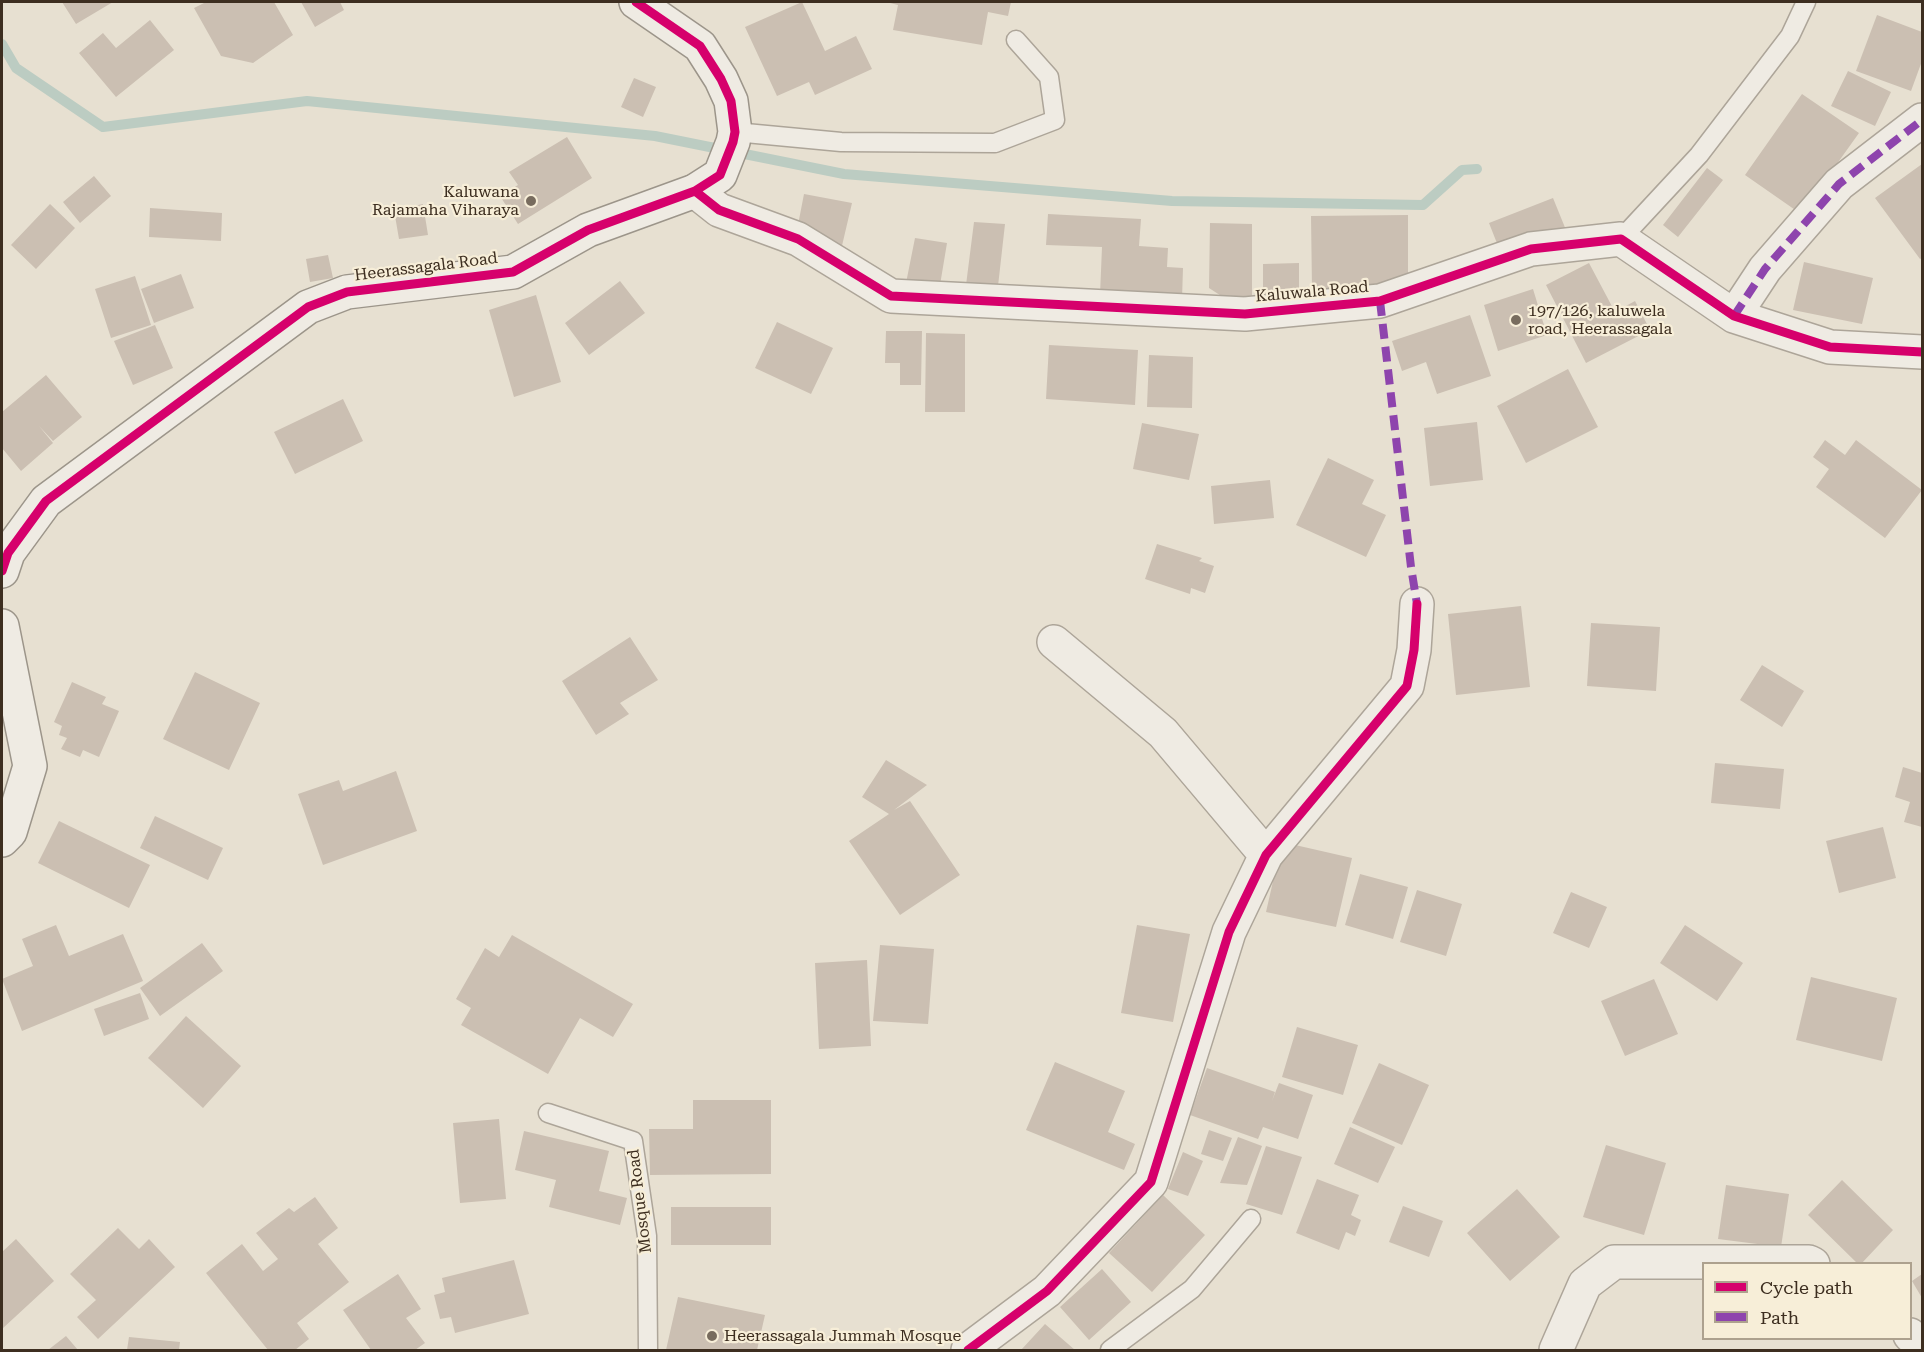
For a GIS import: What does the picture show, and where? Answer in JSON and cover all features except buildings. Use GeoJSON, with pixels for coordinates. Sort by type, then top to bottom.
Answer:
{"type":"FeatureCollection","features":[{"type":"Feature","properties":{"kind":"street"},"geometry":{"type":"LineString","coordinates":[[636,2],[700,46]]}},
{"type":"Feature","properties":{"kind":"street"},"geometry":{"type":"LineString","coordinates":[[667,2],[700,46],[721,79],[731,101],[734,137],[707,183]]}},
{"type":"Feature","properties":{"kind":"street"},"geometry":{"type":"LineString","coordinates":[[1734,316],[1765,269],[1839,184],[1923,120]]}},
{"type":"Feature","properties":{"kind":"street","name":"Kaluwala Road"},"geometry":{"type":"LineString","coordinates":[[707,183],[719,210],[798,239],[891,296],[1245,314],[1380,301],[1532,249],[1621,239]]}},
{"type":"Feature","properties":{"kind":"street","name":"Heerassagala Road"},"geometry":{"type":"LineString","coordinates":[[2,571],[8,553],[46,501],[308,307],[347,292],[513,272],[588,230],[707,183]]}},
{"type":"Feature","properties":{"kind":"street"},"geometry":{"type":"LineString","coordinates":[[1621,239],[1734,316],[1830,346],[1923,352]]}},
{"type":"Feature","properties":{"kind":"street"},"geometry":{"type":"LineString","coordinates":[[968,1350],[1047,1291],[1151,1182],[1229,932],[1266,855],[1407,686],[1414,650],[1418,604]]}},
{"type":"Feature","properties":{"kind":"street"},"geometry":{"type":"LineString","coordinates":[[2,626],[30,766],[10,832],[2,840]]}},
{"type":"Feature","properties":{"kind":"street"},"geometry":{"type":"LineString","coordinates":[[1054,642],[1163,733],[1266,855]]}},
{"type":"Feature","properties":{"kind":"street"},"geometry":{"type":"LineString","coordinates":[[1556,1350],[1585,1284],[1614,1262],[1809,1262]]}},
{"type":"Feature","properties":{"kind":"street"},"geometry":{"type":"LineString","coordinates":[[1912,1336],[1923,1347]]}},
{"type":"Feature","properties":{"kind":"lane"},"geometry":{"type":"LineString","coordinates":[[1621,239],[1700,155],[1790,36],[1806,2]]}},
{"type":"Feature","properties":{"kind":"lane"},"geometry":{"type":"LineString","coordinates":[[734,137],[841,142],[995,143],[1055,120],[1049,77],[1016,40]]}},
{"type":"Feature","properties":{"kind":"lane","name":"Mosque Road"},"geometry":{"type":"LineString","coordinates":[[548,1113],[633,1141],[647,1236],[648,1350]]}},
{"type":"Feature","properties":{"kind":"lane"},"geometry":{"type":"LineString","coordinates":[[1110,1350],[1192,1289],[1251,1219]]}},
{"type":"Feature","properties":{"kind":"waterway"},"geometry":{"type":"LineString","coordinates":[[2,44],[16,68],[103,127],[307,101],[655,136],[844,174],[1172,201],[1423,205],[1462,170],[1477,169]]}},
{"type":"Feature","properties":{"kind":"marked path"},"geometry":{"type":"LineString","coordinates":[[1734,316],[1765,269],[1839,184],[1922,120]]}},
{"type":"Feature","properties":{"kind":"marked path"},"geometry":{"type":"LineString","coordinates":[[1380,301],[1417,604]]}},
{"type":"Feature","properties":{"kind":"cycle path"},"geometry":{"type":"LineString","coordinates":[[2,571],[8,553],[46,501],[308,307],[347,292],[513,272],[588,230],[695,191],[720,175],[735,132],[731,101],[721,79],[700,46],[636,2]]}},
{"type":"Feature","properties":{"kind":"cycle path"},"geometry":{"type":"LineString","coordinates":[[695,191],[719,210],[798,239],[891,296],[1245,314],[1380,301],[1531,249],[1621,239],[1734,316],[1830,347],[1922,352]]}},
{"type":"Feature","properties":{"kind":"cycle path"},"geometry":{"type":"LineString","coordinates":[[968,1350],[1047,1291],[1151,1182],[1229,932],[1266,855],[1407,686],[1414,650],[1417,604]]}},
{"type":"Feature","properties":{"kind":"place","name":"Kaluwana Rajamaha Viharaya"},"geometry":{"type":"Point","coordinates":[531,201]}},
{"type":"Feature","properties":{"kind":"place","name":"197/126, kaluwela road, Heerassagala"},"geometry":{"type":"Point","coordinates":[1516,320]}},
{"type":"Feature","properties":{"kind":"place","name":"Heerassagala Jummah Mosque"},"geometry":{"type":"Point","coordinates":[712,1336]}}]}
